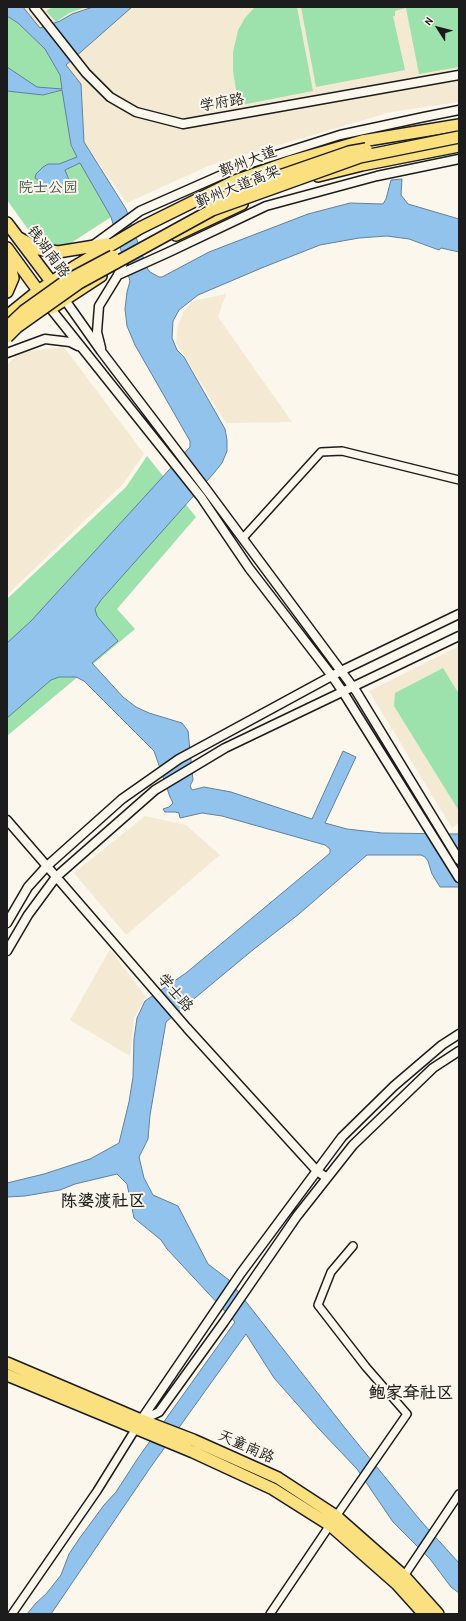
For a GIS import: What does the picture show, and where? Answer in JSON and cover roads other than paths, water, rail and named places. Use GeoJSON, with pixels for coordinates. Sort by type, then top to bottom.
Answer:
{"type":"FeatureCollection","features":[{"type":"Feature","properties":{"kind":"main road","name":"鄞州大道"},"geometry":{"type":"LineString","coordinates":[[7,316],[38,291],[116,242],[140,228],[235,181],[292,161],[362,141],[459,125]]}},
{"type":"Feature","properties":{"kind":"main road","name":"鄞州大道高架"},"geometry":{"type":"LineString","coordinates":[[7,327],[24,311],[66,281],[238,190],[349,152],[459,131]]}},
{"type":"Feature","properties":{"kind":"main road","name":"鄞州大道高架"},"geometry":{"type":"LineString","coordinates":[[7,338],[16,328],[79,283],[212,210],[360,156],[459,137]]}},
{"type":"Feature","properties":{"kind":"main road"},"geometry":{"type":"LineString","coordinates":[[7,338],[124,261],[236,206],[303,180],[362,165],[459,146]]}},
{"type":"Feature","properties":{"kind":"main road","name":"钱湖南路"},"geometry":{"type":"LineString","coordinates":[[7,223],[65,300]]}},
{"type":"Feature","properties":{"kind":"main road"},"geometry":{"type":"LineString","coordinates":[[18,238],[39,249],[58,252],[89,248],[116,242]]}},
{"type":"Feature","properties":{"kind":"main road","name":"钱湖南路"},"geometry":{"type":"LineString","coordinates":[[7,248],[51,309]]}},
{"type":"Feature","properties":{"kind":"main road"},"geometry":{"type":"LineString","coordinates":[[7,252],[13,278],[7,292]]}},
{"type":"Feature","properties":{"kind":"main road","name":"天童南路"},"geometry":{"type":"LineString","coordinates":[[7,1363],[142,1424],[193,1440],[278,1478],[404,1576],[438,1614]]}},
{"type":"Feature","properties":{"kind":"main road"},"geometry":{"type":"LineString","coordinates":[[7,1375],[142,1424],[193,1452],[273,1488],[333,1520],[397,1584],[424,1614]]}},
{"type":"Feature","properties":{"kind":"street","name":"学府路"},"geometry":{"type":"LineString","coordinates":[[34,7],[86,73],[110,97],[136,112],[183,124],[459,75]]}},
{"type":"Feature","properties":{"kind":"street","name":"鄞州大道"},"geometry":{"type":"LineString","coordinates":[[89,248],[140,212],[242,166],[340,135],[424,116],[459,110]]}},
{"type":"Feature","properties":{"kind":"street"},"geometry":{"type":"LineString","coordinates":[[118,275],[266,206],[377,176],[459,159]]}},
{"type":"Feature","properties":{"kind":"street"},"geometry":{"type":"LineString","coordinates":[[101,351],[97,332],[99,306],[118,275],[124,261]]}},
{"type":"Feature","properties":{"kind":"street"},"geometry":{"type":"LineString","coordinates":[[65,300],[101,351],[243,538],[353,687],[459,860]]}},
{"type":"Feature","properties":{"kind":"street"},"geometry":{"type":"LineString","coordinates":[[51,309],[201,497],[248,568],[332,676],[459,878]]}},
{"type":"Feature","properties":{"kind":"street"},"geometry":{"type":"LineString","coordinates":[[7,356],[11,351],[45,339],[70,342],[81,348]]}},
{"type":"Feature","properties":{"kind":"street"},"geometry":{"type":"LineString","coordinates":[[243,538],[321,452],[342,451],[459,480]]}},
{"type":"Feature","properties":{"kind":"street"},"geometry":{"type":"LineString","coordinates":[[7,923],[28,887],[47,866],[122,799],[179,759],[341,671],[459,614]]}},
{"type":"Feature","properties":{"kind":"street"},"geometry":{"type":"LineString","coordinates":[[7,951],[28,915],[56,877],[155,790],[225,748],[459,636]]}},
{"type":"Feature","properties":{"kind":"street","name":"学士路"},"geometry":{"type":"LineString","coordinates":[[7,820],[187,1028],[317,1171],[327,1178]]}},
{"type":"Feature","properties":{"kind":"street"},"geometry":{"type":"LineString","coordinates":[[12,1614],[142,1424],[241,1273],[342,1137],[394,1086],[442,1045],[459,1034]]}},
{"type":"Feature","properties":{"kind":"street"},"geometry":{"type":"LineString","coordinates":[[142,1424],[159,1412],[224,1322],[297,1216],[353,1145],[433,1068],[459,1051]]}},
{"type":"Feature","properties":{"kind":"street"},"geometry":{"type":"LineString","coordinates":[[270,1614],[407,1414],[366,1368],[318,1305],[331,1272],[352,1246]]}},
{"type":"Feature","properties":{"kind":"street"},"geometry":{"type":"LineString","coordinates":[[404,1576],[459,1494]]}},
{"type":"Feature","properties":{"kind":"water"},"geometry":{"type":"Polygon","coordinates":[[[7,7],[23,7],[40,28],[60,21],[72,14],[93,7],[132,7],[66,65],[81,84],[84,142],[126,209],[147,268],[150,272],[159,277],[162,277],[209,252],[308,214],[350,203],[383,204],[386,199],[391,180],[402,179],[401,195],[408,204],[459,219],[459,252],[441,248],[439,250],[409,239],[387,236],[359,238],[320,245],[198,295],[179,310],[173,321],[172,338],[177,350],[184,357],[225,429],[227,451],[222,463],[214,473],[101,600],[95,609],[97,616],[118,641],[92,663],[123,697],[136,707],[149,713],[182,723],[188,731],[193,780],[190,786],[192,790],[204,787],[231,792],[312,819],[343,751],[356,757],[325,823],[347,829],[382,833],[459,834],[459,887],[440,887],[432,874],[428,861],[421,855],[367,855],[299,914],[166,1022],[150,1115],[148,1139],[139,1157],[144,1178],[153,1195],[178,1206],[208,1264],[229,1280],[345,1428],[420,1520],[459,1563],[459,1593],[451,1587],[430,1559],[393,1522],[357,1469],[274,1378],[246,1334],[150,1468],[51,1614],[27,1614],[61,1575],[69,1554],[79,1539],[104,1505],[116,1492],[138,1458],[235,1322],[167,1249],[161,1240],[134,1218],[127,1184],[117,1174],[75,1184],[60,1190],[25,1196],[7,1197],[7,1183],[44,1174],[90,1159],[119,1143],[129,1102],[133,1077],[134,1039],[137,1018],[145,1001],[186,973],[330,853],[330,849],[325,845],[222,816],[202,813],[180,818],[179,813],[165,812],[163,809],[169,807],[173,803],[154,751],[84,681],[76,677],[59,677],[51,680],[7,718],[7,643],[31,621],[190,447],[190,441],[135,345],[127,326],[125,309],[130,281],[111,217],[80,163],[65,170],[69,180],[58,189],[56,187],[47,187],[41,191],[38,187],[39,181],[35,178],[36,174],[43,167],[48,164],[59,164],[77,157],[71,145],[62,90],[43,95],[7,91],[7,67],[37,87],[62,89],[60,75],[45,49],[18,23],[7,16],[7,7]]]}},
{"type":"Feature","properties":{"kind":"district","name":"陈婆渡社区"},"geometry":{"type":"Point","coordinates":[103,1201]}},
{"type":"Feature","properties":{"kind":"district","name":"鲍家耷社区"},"geometry":{"type":"Point","coordinates":[411,1393]}},
{"type":"Feature","properties":{"kind":"park label","name":"院士公园"},"geometry":{"type":"Point","coordinates":[48,188]}}]}
